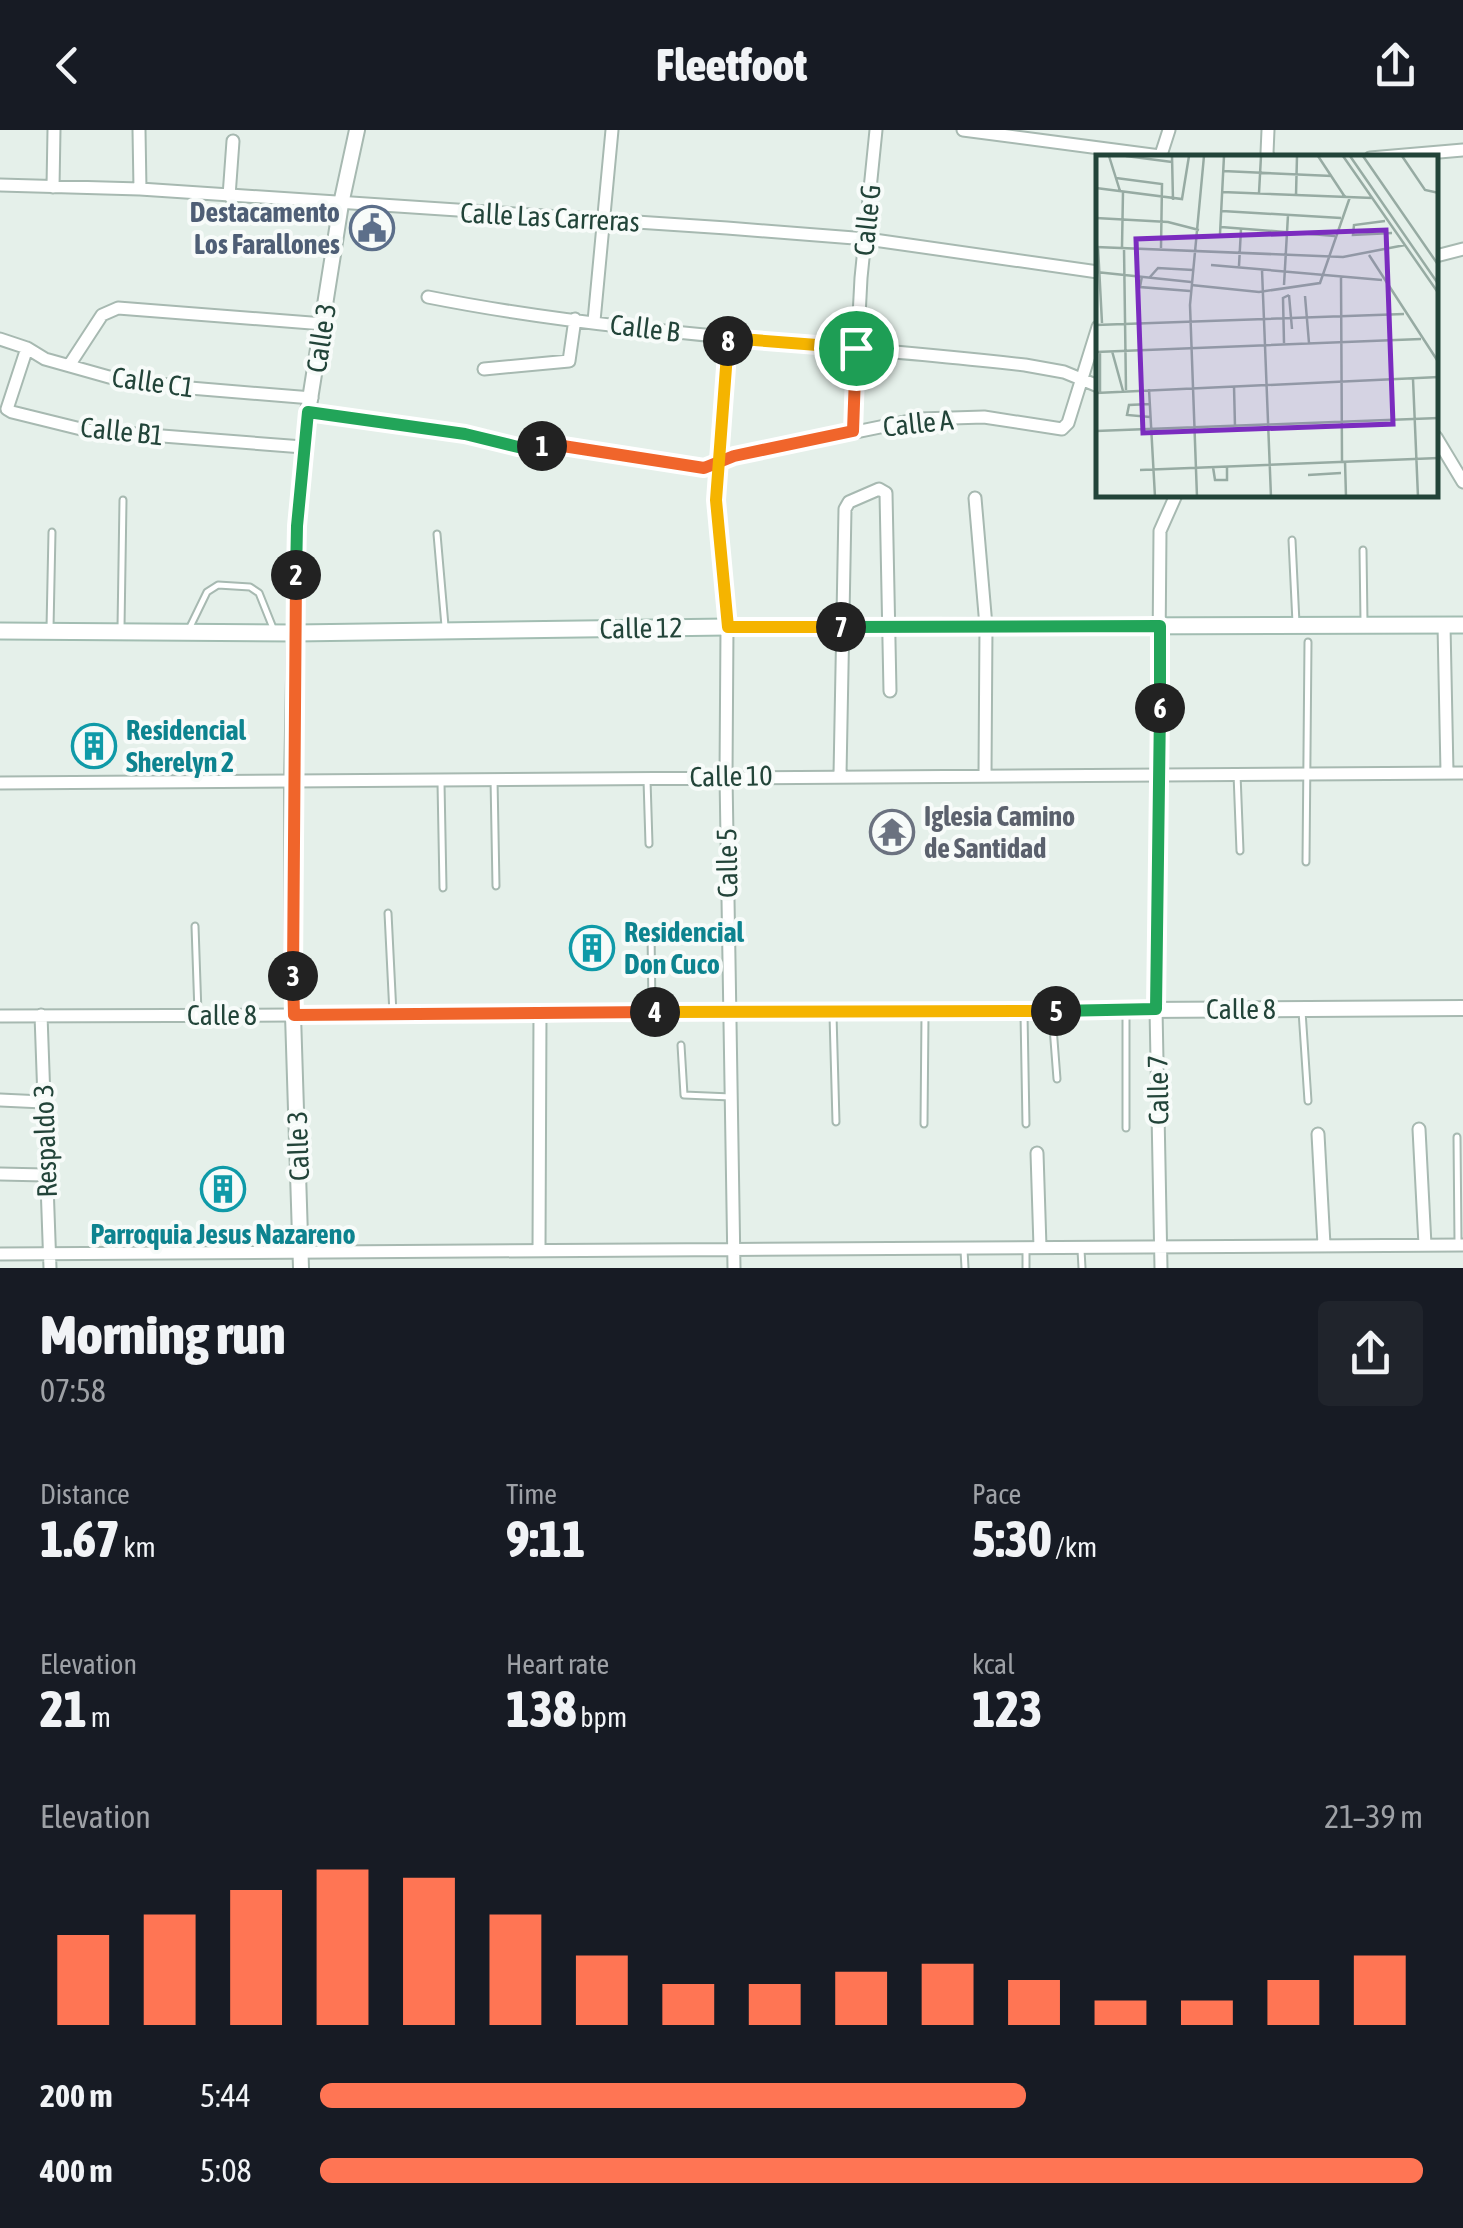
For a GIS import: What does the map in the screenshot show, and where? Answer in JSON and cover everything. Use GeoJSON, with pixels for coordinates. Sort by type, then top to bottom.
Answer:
{"type":"FeatureCollection","features":[{"type":"Feature","properties":{"kind":"main road","name":"Calle 12"},"geometry":{"type":"LineString","coordinates":[[0,630],[295,634],[728,627],[1463,625]]}},
{"type":"Feature","properties":{"kind":"street"},"geometry":{"type":"LineString","coordinates":[[53,188],[54,130]]}},
{"type":"Feature","properties":{"kind":"street"},"geometry":{"type":"LineString","coordinates":[[138,130],[140,189]]}},
{"type":"Feature","properties":{"kind":"street","name":"Calle 3"},"geometry":{"type":"LineString","coordinates":[[301,1262],[292,782],[297,526],[303,447],[341,204],[357,130]]}},
{"type":"Feature","properties":{"kind":"street"},"geometry":{"type":"LineString","coordinates":[[594,321],[612,130]]}},
{"type":"Feature","properties":{"kind":"street","name":"Calle G"},"geometry":{"type":"LineString","coordinates":[[853,431],[856,348],[876,130]]}},
{"type":"Feature","properties":{"kind":"street"},"geometry":{"type":"LineString","coordinates":[[963,130],[1152,155]]}},
{"type":"Feature","properties":{"kind":"street"},"geometry":{"type":"LineString","coordinates":[[1160,155],[1169,130]]}},
{"type":"Feature","properties":{"kind":"street"},"geometry":{"type":"LineString","coordinates":[[1268,130],[1269,155]]}},
{"type":"Feature","properties":{"kind":"street"},"geometry":{"type":"LineString","coordinates":[[229,196],[233,140]]}},
{"type":"Feature","properties":{"kind":"street"},"geometry":{"type":"LineString","coordinates":[[1405,155],[1463,150]]}},
{"type":"Feature","properties":{"kind":"street","name":"Calle Las Carreras"},"geometry":{"type":"LineString","coordinates":[[0,185],[140,189],[866,239],[1096,272]]}},
{"type":"Feature","properties":{"kind":"street"},"geometry":{"type":"LineString","coordinates":[[1438,255],[1463,249]]}},
{"type":"Feature","properties":{"kind":"street","name":"Calle B"},"geometry":{"type":"LineString","coordinates":[[428,297],[483,308],[728,338],[1038,367],[1096,385]]}},
{"type":"Feature","properties":{"kind":"street"},"geometry":{"type":"LineString","coordinates":[[70,364],[102,315],[118,308],[324,324]]}},
{"type":"Feature","properties":{"kind":"street"},"geometry":{"type":"LineString","coordinates":[[484,369],[569,361],[575,319]]}},
{"type":"Feature","properties":{"kind":"street"},"geometry":{"type":"LineString","coordinates":[[1080,378],[1096,333]]}},
{"type":"Feature","properties":{"kind":"street","name":"Calle 5"},"geometry":{"type":"LineString","coordinates":[[728,338],[716,500],[728,627],[726,776],[734,1268]]}},
{"type":"Feature","properties":{"kind":"street","name":"Calle C1"},"geometry":{"type":"LineString","coordinates":[[0,339],[109,378],[310,405]]}},
{"type":"Feature","properties":{"kind":"street","name":"Calle B1"},"geometry":{"type":"LineString","coordinates":[[27,348],[8,409],[12,412],[85,430],[303,447]]}},
{"type":"Feature","properties":{"kind":"street","name":"Calle A"},"geometry":{"type":"LineString","coordinates":[[310,405],[518,447],[558,446],[701,468],[734,456],[919,419],[984,417],[1062,429],[1068,423],[1080,378]]}},
{"type":"Feature","properties":{"kind":"street"},"geometry":{"type":"LineString","coordinates":[[1438,440],[1463,482]]}},
{"type":"Feature","properties":{"kind":"street"},"geometry":{"type":"LineString","coordinates":[[840,775],[847,505],[879,489],[886,493],[890,691]]}},
{"type":"Feature","properties":{"kind":"street"},"geometry":{"type":"LineString","coordinates":[[975,498],[986,626],[985,774]]}},
{"type":"Feature","properties":{"kind":"street","name":"Calle 7"},"geometry":{"type":"LineString","coordinates":[[1161,1268],[1156,1009],[1160,531],[1175,498]]}},
{"type":"Feature","properties":{"kind":"street"},"geometry":{"type":"LineString","coordinates":[[1444,625],[1447,772]]}},
{"type":"Feature","properties":{"kind":"street","name":"Calle 10"},"geometry":{"type":"LineString","coordinates":[[0,783],[1463,772]]}},
{"type":"Feature","properties":{"kind":"street","name":"Calle 8"},"geometry":{"type":"LineString","coordinates":[[0,1016],[1463,1008]]}},
{"type":"Feature","properties":{"kind":"street"},"geometry":{"type":"LineString","coordinates":[[539,1251],[540,1013]]}},
{"type":"Feature","properties":{"kind":"street","name":"Respaldo 3"},"geometry":{"type":"LineString","coordinates":[[41,1015],[50,1268]]}},
{"type":"Feature","properties":{"kind":"street"},"geometry":{"type":"LineString","coordinates":[[0,1100],[43,1102]]}},
{"type":"Feature","properties":{"kind":"street"},"geometry":{"type":"LineString","coordinates":[[1420,1129],[1425,1245]]}},
{"type":"Feature","properties":{"kind":"street"},"geometry":{"type":"LineString","coordinates":[[1318,1134],[1324,1246]]}},
{"type":"Feature","properties":{"kind":"street"},"geometry":{"type":"LineString","coordinates":[[1037,1153],[1040,1247]]}},
{"type":"Feature","properties":{"kind":"street"},"geometry":{"type":"LineString","coordinates":[[0,1174],[45,1174]]}},
{"type":"Feature","properties":{"kind":"street"},"geometry":{"type":"LineString","coordinates":[[0,1254],[301,1262],[539,1251],[1461,1246]]}},
{"type":"Feature","properties":{"kind":"street"},"geometry":{"type":"LineString","coordinates":[[412,1254],[412,1268]]}},
{"type":"Feature","properties":{"kind":"lane"},"geometry":{"type":"LineString","coordinates":[[121,631],[123,500]]}},
{"type":"Feature","properties":{"kind":"lane"},"geometry":{"type":"LineString","coordinates":[[50,631],[52,532]]}},
{"type":"Feature","properties":{"kind":"lane"},"geometry":{"type":"LineString","coordinates":[[437,534],[445,631]]}},
{"type":"Feature","properties":{"kind":"lane"},"geometry":{"type":"LineString","coordinates":[[1292,540],[1296,626]]}},
{"type":"Feature","properties":{"kind":"lane"},"geometry":{"type":"LineString","coordinates":[[1363,550],[1364,626]]}},
{"type":"Feature","properties":{"kind":"lane"},"geometry":{"type":"LineString","coordinates":[[188,631],[207,592],[218,585],[250,586],[258,593],[275,633]]}},
{"type":"Feature","properties":{"kind":"lane"},"geometry":{"type":"LineString","coordinates":[[1306,862],[1308,642]]}},
{"type":"Feature","properties":{"kind":"lane"},"geometry":{"type":"LineString","coordinates":[[1237,774],[1240,851]]}},
{"type":"Feature","properties":{"kind":"lane"},"geometry":{"type":"LineString","coordinates":[[647,777],[649,844]]}},
{"type":"Feature","properties":{"kind":"lane"},"geometry":{"type":"LineString","coordinates":[[494,779],[496,886]]}},
{"type":"Feature","properties":{"kind":"lane"},"geometry":{"type":"LineString","coordinates":[[441,780],[443,888]]}},
{"type":"Feature","properties":{"kind":"lane"},"geometry":{"type":"LineString","coordinates":[[388,912],[393,1014]]}},
{"type":"Feature","properties":{"kind":"lane"},"geometry":{"type":"LineString","coordinates":[[195,926],[198,1015]]}},
{"type":"Feature","properties":{"kind":"lane"},"geometry":{"type":"LineString","coordinates":[[651,932],[652,1012]]}},
{"type":"Feature","properties":{"kind":"lane"},"geometry":{"type":"LineString","coordinates":[[1302,1008],[1308,1102]]}},
{"type":"Feature","properties":{"kind":"lane"},"geometry":{"type":"LineString","coordinates":[[1126,1010],[1126,1128]]}},
{"type":"Feature","properties":{"kind":"lane"},"geometry":{"type":"LineString","coordinates":[[833,1012],[836,1122]]}},
{"type":"Feature","properties":{"kind":"lane"},"geometry":{"type":"LineString","coordinates":[[924,1124],[925,1012]]}},
{"type":"Feature","properties":{"kind":"lane"},"geometry":{"type":"LineString","coordinates":[[1024,1012],[1026,1124]]}},
{"type":"Feature","properties":{"kind":"lane"},"geometry":{"type":"LineString","coordinates":[[1052,1012],[1057,1079]]}},
{"type":"Feature","properties":{"kind":"lane"},"geometry":{"type":"LineString","coordinates":[[682,1045],[684,1095],[731,1096]]}},
{"type":"Feature","properties":{"kind":"lane"},"geometry":{"type":"LineString","coordinates":[[1457,1138],[1461,1246]]}},
{"type":"Feature","properties":{"kind":"lane"},"geometry":{"type":"LineString","coordinates":[[1081,1247],[1082,1268]]}},
{"type":"Feature","properties":{"kind":"lane"},"geometry":{"type":"LineString","coordinates":[[1026,1248],[1026,1268]]}},
{"type":"Feature","properties":{"kind":"lane"},"geometry":{"type":"LineString","coordinates":[[964,1250],[965,1268]]}},
{"type":"Feature","properties":{"kind":"place","name":"Destacamento Los Farallones"},"geometry":{"type":"Point","coordinates":[372,228]}},
{"type":"Feature","properties":{"kind":"place","name":"Residencial Sherelyn 2"},"geometry":{"type":"Point","coordinates":[94,746]}},
{"type":"Feature","properties":{"kind":"place","name":"Iglesia Camino de Santidad"},"geometry":{"type":"Point","coordinates":[892,832]}},
{"type":"Feature","properties":{"kind":"place","name":"Residencial Don Cuco"},"geometry":{"type":"Point","coordinates":[592,948]}},
{"type":"Feature","properties":{"kind":"place","name":"Parroquia Jesus Nazareno"},"geometry":{"type":"Point","coordinates":[223,1189]}},
{"type":"Feature","properties":{"kind":"route"},"geometry":{"type":"LineString","coordinates":[[856,348],[728,338],[720,464],[716,500],[728,627],[1160,626],[1156,1009],[294,1015],[292,782],[297,526],[308,412],[491,438],[518,447],[558,446],[701,468],[720,464],[734,456],[853,431],[856,348]]}}]}
